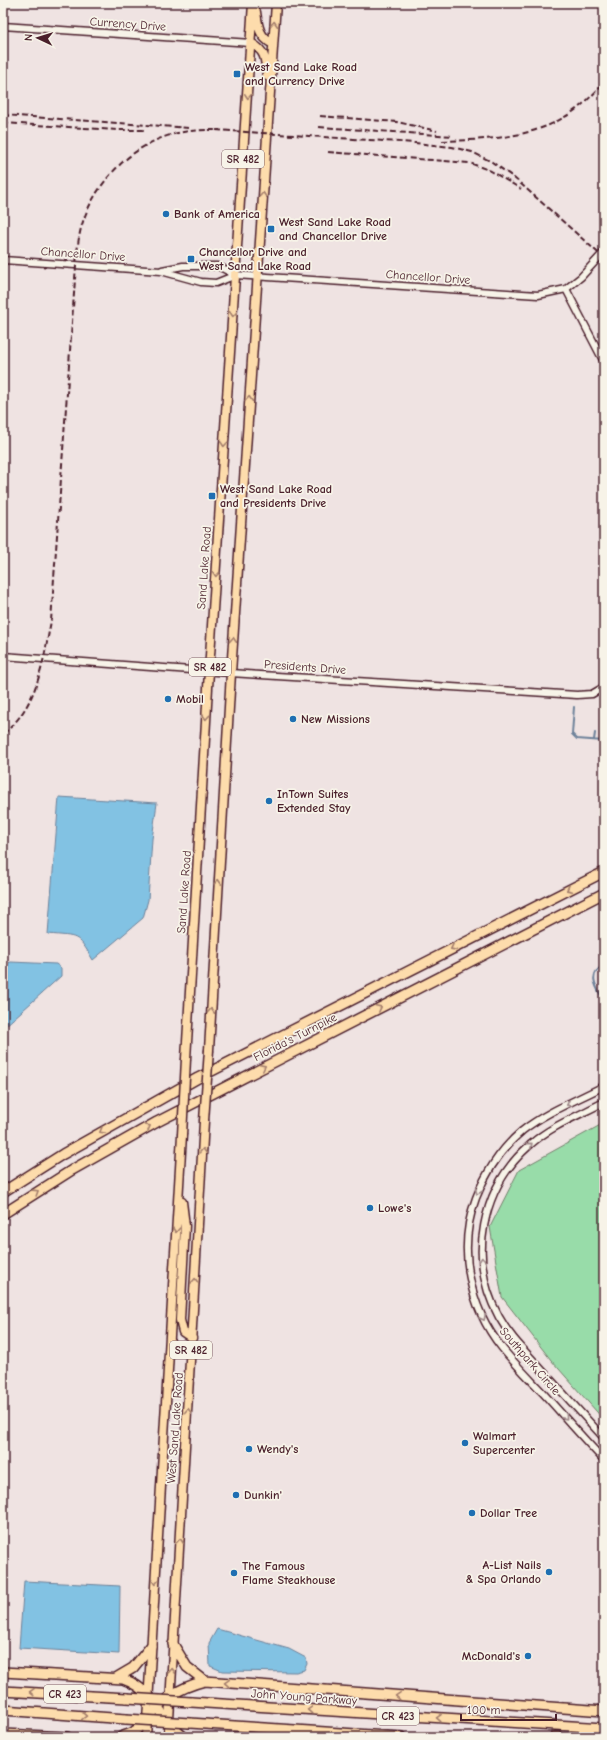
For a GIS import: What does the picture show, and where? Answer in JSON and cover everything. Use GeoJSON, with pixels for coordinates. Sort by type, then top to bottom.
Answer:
{"type":"FeatureCollection","features":[{"type":"Feature","properties":{"kind":"highway","name":"Florida's Turnpike"},"geometry":{"type":"LineString","coordinates":[[3,1192],[63,1154],[198,1078],[604,872]]}},
{"type":"Feature","properties":{"kind":"highway","name":"Florida's Turnpike"},"geometry":{"type":"LineString","coordinates":[[3,1214],[72,1170],[157,1122],[604,893]]}},
{"type":"Feature","properties":{"kind":"highway"},"geometry":{"type":"LineString","coordinates":[[174,1644],[186,1667],[205,1681]]}},
{"type":"Feature","properties":{"kind":"highway"},"geometry":{"type":"LineString","coordinates":[[116,1678],[133,1668],[151,1646]]}},
{"type":"Feature","properties":{"kind":"highway"},"geometry":{"type":"LineString","coordinates":[[3,1672],[116,1678],[130,1682],[148,1697],[168,1725],[184,1737]]}},
{"type":"Feature","properties":{"kind":"highway"},"geometry":{"type":"LineString","coordinates":[[121,1737],[133,1732],[147,1721],[170,1697],[185,1687],[205,1681],[604,1711]]}},
{"type":"Feature","properties":{"kind":"highway","name":"John Young Parkway"},"geometry":{"type":"LineString","coordinates":[[3,1690],[604,1728]]}},
{"type":"Feature","properties":{"kind":"highway","name":"CR 423"},"geometry":{"type":"LineString","coordinates":[[3,1710],[402,1737]]}},
{"type":"Feature","properties":{"kind":"highway"},"geometry":{"type":"LineString","coordinates":[[3,1734],[67,1737]]}},
{"type":"Feature","properties":{"kind":"highway"},"geometry":{"type":"LineString","coordinates":[[554,1737],[559,1737]]}},
{"type":"Feature","properties":{"kind":"main road","name":"Sand Lake Road"},"geometry":{"type":"LineString","coordinates":[[182,1135],[209,671],[254,3]]}},
{"type":"Feature","properties":{"kind":"main road"},"geometry":{"type":"LineString","coordinates":[[254,3],[260,32],[266,41],[273,44]]}},
{"type":"Feature","properties":{"kind":"main road","name":"SR 482"},"geometry":{"type":"LineString","coordinates":[[231,673],[276,3]]}},
{"type":"Feature","properties":{"kind":"main road"},"geometry":{"type":"LineString","coordinates":[[251,43],[260,48],[263,53],[270,95]]}},
{"type":"Feature","properties":{"kind":"main road","name":"West Sand Lake Road"},"geometry":{"type":"LineString","coordinates":[[168,1737],[231,673]]}},
{"type":"Feature","properties":{"kind":"main road","name":"West Sand Lake Road"},"geometry":{"type":"LineString","coordinates":[[146,1737],[182,1135]]}},
{"type":"Feature","properties":{"kind":"main road"},"geometry":{"type":"LineString","coordinates":[[179,1181],[185,1226],[180,1320],[183,1332],[192,1338]]}},
{"type":"Feature","properties":{"kind":"street","name":"Currency Drive"},"geometry":{"type":"LineString","coordinates":[[3,26],[251,43]]}},
{"type":"Feature","properties":{"kind":"street","name":"Chancellor Drive"},"geometry":{"type":"LineString","coordinates":[[3,260],[161,271],[200,282],[216,282],[236,275],[538,295],[566,289],[581,277],[604,252]]}},
{"type":"Feature","properties":{"kind":"street","name":"Chancellor Drive"},"geometry":{"type":"LineString","coordinates":[[161,271],[183,266],[218,266],[236,275]]}},
{"type":"Feature","properties":{"kind":"street"},"geometry":{"type":"LineString","coordinates":[[566,289],[604,362]]}},
{"type":"Feature","properties":{"kind":"street","name":"Presidents Drive"},"geometry":{"type":"LineString","coordinates":[[3,656],[231,673],[577,694],[592,694],[604,687]]}},
{"type":"Feature","properties":{"kind":"street","name":"Southpark Circle"},"geometry":{"type":"LineString","coordinates":[[604,1086],[543,1117],[523,1131],[505,1148],[491,1166],[481,1186],[472,1208],[467,1235],[467,1261],[470,1284],[477,1306],[487,1325],[502,1348],[604,1460]]}},
{"type":"Feature","properties":{"kind":"street","name":"Southpark Circle"},"geometry":{"type":"LineString","coordinates":[[604,1102],[551,1130],[532,1143],[516,1158],[494,1192],[486,1212],[482,1236],[482,1260],[485,1280],[491,1300],[499,1318],[513,1339],[604,1438]]}},
{"type":"Feature","properties":{"kind":"green space"},"geometry":{"type":"Polygon","coordinates":[[[604,1123],[604,1420],[551,1360],[502,1297],[490,1227],[519,1170],[604,1123]]]}},
{"type":"Feature","properties":{"kind":"water"},"geometry":{"type":"Polygon","coordinates":[[[59,797],[157,803],[152,839],[148,900],[143,918],[93,960],[80,941],[76,938],[71,936],[48,934],[59,797]]]}},
{"type":"Feature","properties":{"kind":"water"},"geometry":{"type":"Polygon","coordinates":[[[11,962],[56,964],[61,968],[61,976],[3,1028],[3,965],[11,962]]]}},
{"type":"Feature","properties":{"kind":"water"},"geometry":{"type":"Polygon","coordinates":[[[24,1581],[120,1586],[119,1654],[19,1648],[24,1581]]]}},
{"type":"Feature","properties":{"kind":"water"},"geometry":{"type":"Polygon","coordinates":[[[217,1629],[289,1649],[306,1658],[307,1664],[304,1670],[296,1672],[222,1671],[210,1666],[209,1643],[217,1629]]]}},
{"type":"Feature","properties":{"kind":"waterway"},"geometry":{"type":"LineString","coordinates":[[574,707],[572,734],[577,739],[604,741]]}},
{"type":"Feature","properties":{"kind":"waterway"},"geometry":{"type":"LineString","coordinates":[[594,740],[595,733]]}},
{"type":"Feature","properties":{"kind":"waterway"},"geometry":{"type":"LineString","coordinates":[[604,965],[595,973],[594,977],[596,987],[604,1001]]}},
{"type":"Feature","properties":{"kind":"railway"},"geometry":{"type":"LineString","coordinates":[[442,141],[489,139],[510,136],[551,124],[569,114],[587,100],[604,82]]}},
{"type":"Feature","properties":{"kind":"railway"},"geometry":{"type":"LineString","coordinates":[[3,115],[190,128]]}},
{"type":"Feature","properties":{"kind":"railway"},"geometry":{"type":"LineString","coordinates":[[320,116],[397,122],[437,131]]}},
{"type":"Feature","properties":{"kind":"railway"},"geometry":{"type":"LineString","coordinates":[[3,123],[117,130],[145,130]]}},
{"type":"Feature","properties":{"kind":"railway"},"geometry":{"type":"LineString","coordinates":[[319,127],[453,136]]}},
{"type":"Feature","properties":{"kind":"railway"},"geometry":{"type":"LineString","coordinates":[[3,734],[15,723],[31,697],[42,667],[51,621],[76,260],[81,228],[94,197],[104,182],[128,157],[158,139],[174,134],[197,130],[220,130]]}},
{"type":"Feature","properties":{"kind":"railway"},"geometry":{"type":"LineString","coordinates":[[216,130],[415,143],[452,147],[472,152],[492,162],[513,177],[604,258]]}},
{"type":"Feature","properties":{"kind":"railway"},"geometry":{"type":"LineString","coordinates":[[328,152],[470,163],[491,171],[521,189]]}},
{"type":"Feature","properties":{"kind":"place","name":"West Sand Lake Road and Currency Drive"},"geometry":{"type":"Point","coordinates":[237,74]}},
{"type":"Feature","properties":{"kind":"place","name":"Bank of America"},"geometry":{"type":"Point","coordinates":[166,214]}},
{"type":"Feature","properties":{"kind":"place","name":"West Sand Lake Road and Chancellor Drive"},"geometry":{"type":"Point","coordinates":[271,229]}},
{"type":"Feature","properties":{"kind":"place","name":"Chancellor Drive and West Sand Lake Road"},"geometry":{"type":"Point","coordinates":[191,259]}},
{"type":"Feature","properties":{"kind":"place","name":"West Sand Lake Road and Presidents Drive"},"geometry":{"type":"Point","coordinates":[212,496]}},
{"type":"Feature","properties":{"kind":"place","name":"Mobil"},"geometry":{"type":"Point","coordinates":[168,699]}},
{"type":"Feature","properties":{"kind":"place","name":"New Missions"},"geometry":{"type":"Point","coordinates":[293,719]}},
{"type":"Feature","properties":{"kind":"place","name":"InTown Suites Extended Stay"},"geometry":{"type":"Point","coordinates":[269,801]}},
{"type":"Feature","properties":{"kind":"place","name":"Lowe's"},"geometry":{"type":"Point","coordinates":[370,1208]}},
{"type":"Feature","properties":{"kind":"place","name":"Walmart Supercenter"},"geometry":{"type":"Point","coordinates":[465,1443]}},
{"type":"Feature","properties":{"kind":"place","name":"Wendy's"},"geometry":{"type":"Point","coordinates":[249,1449]}},
{"type":"Feature","properties":{"kind":"place","name":"Dunkin'"},"geometry":{"type":"Point","coordinates":[236,1495]}},
{"type":"Feature","properties":{"kind":"place","name":"Dollar Tree"},"geometry":{"type":"Point","coordinates":[472,1513]}},
{"type":"Feature","properties":{"kind":"place","name":"A-List Nails & Spa Orlando"},"geometry":{"type":"Point","coordinates":[549,1572]}},
{"type":"Feature","properties":{"kind":"place","name":"The Famous Flame Steakhouse"},"geometry":{"type":"Point","coordinates":[234,1573]}},
{"type":"Feature","properties":{"kind":"place","name":"McDonald's"},"geometry":{"type":"Point","coordinates":[528,1656]}}]}
